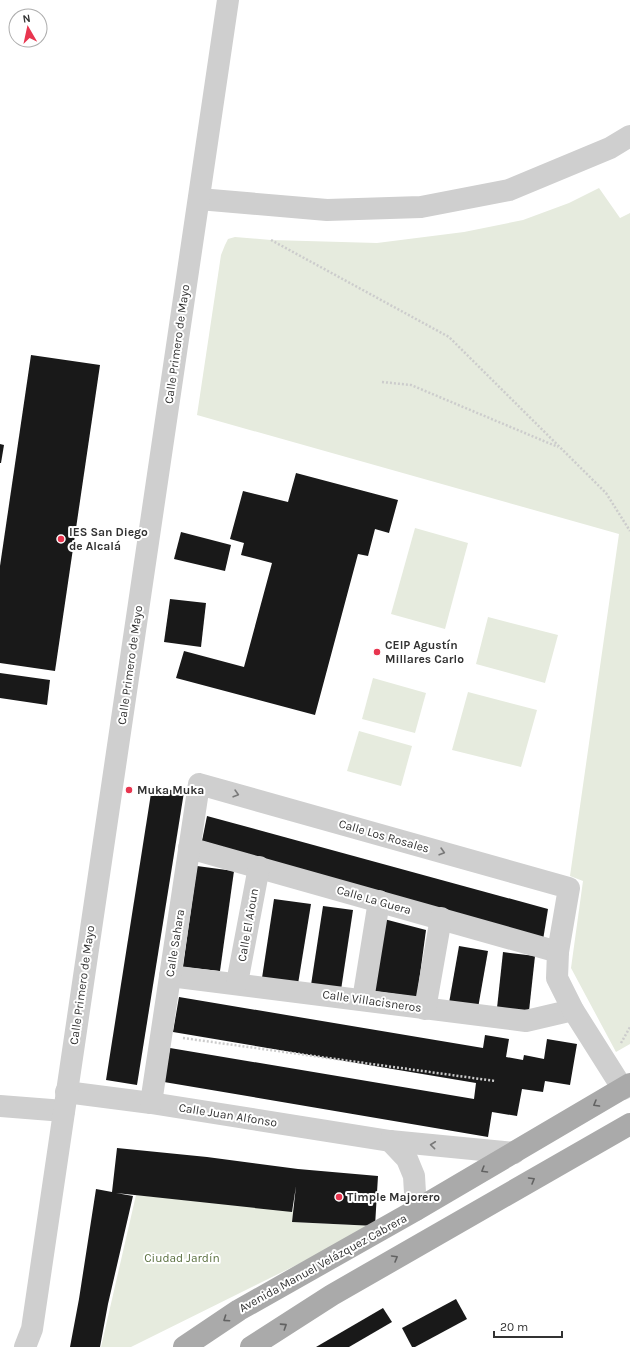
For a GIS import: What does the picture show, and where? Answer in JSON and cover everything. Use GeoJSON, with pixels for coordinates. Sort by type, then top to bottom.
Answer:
{"type":"FeatureCollection","features":[{"type":"Feature","properties":{"kind":"main road","name":"Avenida Manuel Velázquez Cabrera"},"geometry":{"type":"LineString","coordinates":[[184,1347],[239,1310],[416,1210],[626,1086]]}},
{"type":"Feature","properties":{"kind":"main road"},"geometry":{"type":"LineString","coordinates":[[251,1347],[332,1295],[630,1124]]}},
{"type":"Feature","properties":{"kind":"street","name":"Calle Primero de Mayo"},"geometry":{"type":"LineString","coordinates":[[30,1341],[228,0]]}},
{"type":"Feature","properties":{"kind":"street"},"geometry":{"type":"LineString","coordinates":[[199,199],[327,210],[421,207],[509,190],[610,148],[630,136]]}},
{"type":"Feature","properties":{"kind":"street","name":"Calle Sahara"},"geometry":{"type":"LineString","coordinates":[[151,1103],[199,784]]}},
{"type":"Feature","properties":{"kind":"street","name":"Calle Los Rosales"},"geometry":{"type":"LineString","coordinates":[[199,784],[569,888],[558,952]]}},
{"type":"Feature","properties":{"kind":"street","name":"Calle La Guera"},"geometry":{"type":"LineString","coordinates":[[189,848],[558,952]]}},
{"type":"Feature","properties":{"kind":"street","name":"Calle El Aioun"},"geometry":{"type":"LineString","coordinates":[[237,983],[259,867]]}},
{"type":"Feature","properties":{"kind":"street"},"geometry":{"type":"LineString","coordinates":[[363,1000],[379,901]]}},
{"type":"Feature","properties":{"kind":"street"},"geometry":{"type":"LineString","coordinates":[[425,1009],[441,918]]}},
{"type":"Feature","properties":{"kind":"street"},"geometry":{"type":"LineString","coordinates":[[558,952],[557,978],[573,1010],[626,1086]]}},
{"type":"Feature","properties":{"kind":"street","name":"Calle Villacisneros"},"geometry":{"type":"LineString","coordinates":[[170,976],[237,983],[425,1009],[526,1021],[573,1010]]}},
{"type":"Feature","properties":{"kind":"street","name":"Calle Juan Alfonso"},"geometry":{"type":"LineString","coordinates":[[0,1106],[65,1101],[151,1103],[390,1140],[514,1153]]}},
{"type":"Feature","properties":{"kind":"street"},"geometry":{"type":"LineString","coordinates":[[390,1140],[407,1159],[414,1176],[416,1210]]}},
{"type":"Feature","properties":{"kind":"path"},"geometry":{"type":"LineString","coordinates":[[270,240],[449,337],[606,493],[630,531]]}},
{"type":"Feature","properties":{"kind":"path"},"geometry":{"type":"LineString","coordinates":[[382,382],[411,385],[560,448]]}},
{"type":"Feature","properties":{"kind":"path"},"geometry":{"type":"LineString","coordinates":[[620,1046],[630,1027]]}},
{"type":"Feature","properties":{"kind":"path"},"geometry":{"type":"LineString","coordinates":[[161,1035],[495,1081]]}},
{"type":"Feature","properties":{"kind":"green space"},"geometry":{"type":"Polygon","coordinates":[[[599,188],[620,218],[630,213],[630,1044],[616,1052],[571,968],[583,881],[570,876],[619,534],[197,415],[221,255],[228,239],[235,237],[271,240],[377,243],[464,232],[523,220],[569,203],[599,188]]]}},
{"type":"Feature","properties":{"kind":"green space"},"geometry":{"type":"Polygon","coordinates":[[[415,528],[468,543],[445,629],[391,614],[415,528]]]}},
{"type":"Feature","properties":{"kind":"green space"},"geometry":{"type":"Polygon","coordinates":[[[488,617],[558,635],[545,683],[476,664],[488,617]]]}},
{"type":"Feature","properties":{"kind":"green space"},"geometry":{"type":"Polygon","coordinates":[[[373,678],[426,693],[415,733],[362,719],[373,678]]]}},
{"type":"Feature","properties":{"kind":"green space"},"geometry":{"type":"Polygon","coordinates":[[[468,692],[537,710],[521,767],[452,750],[468,692]]]}},
{"type":"Feature","properties":{"kind":"green space"},"geometry":{"type":"Polygon","coordinates":[[[359,731],[412,746],[401,786],[347,771],[359,731]]]}},
{"type":"Feature","properties":{"kind":"green space","name":"Ciudad Jardín"},"geometry":{"type":"Polygon","coordinates":[[[136,1195],[294,1210],[292,1222],[375,1226],[131,1347],[101,1347],[136,1195]]]}},
{"type":"Feature","properties":{"kind":"building"},"geometry":{"type":"Polygon","coordinates":[[[31,355],[100,365],[55,671],[0,663],[0,566],[31,355]]]}},
{"type":"Feature","properties":{"kind":"building"},"geometry":{"type":"Polygon","coordinates":[[[0,444],[4,445],[1,463],[0,463],[0,444]]]}},
{"type":"Feature","properties":{"kind":"building"},"geometry":{"type":"Polygon","coordinates":[[[296,473],[398,500],[389,533],[375,529],[368,556],[358,554],[315,715],[176,678],[184,651],[244,667],[272,563],[241,555],[244,543],[230,539],[243,491],[288,502],[296,473]]]}},
{"type":"Feature","properties":{"kind":"building"},"geometry":{"type":"Polygon","coordinates":[[[181,532],[231,545],[225,571],[174,559],[181,532]]]}},
{"type":"Feature","properties":{"kind":"building"},"geometry":{"type":"Polygon","coordinates":[[[170,599],[206,603],[201,647],[164,642],[170,599]]]}},
{"type":"Feature","properties":{"kind":"building"},"geometry":{"type":"Polygon","coordinates":[[[0,673],[50,680],[47,705],[0,698],[0,673]]]}},
{"type":"Feature","properties":{"kind":"building"},"geometry":{"type":"Polygon","coordinates":[[[152,787],[184,792],[137,1085],[106,1080],[152,787]]]}},
{"type":"Feature","properties":{"kind":"building"},"geometry":{"type":"Polygon","coordinates":[[[207,816],[548,909],[543,940],[202,841],[207,816]]]}},
{"type":"Feature","properties":{"kind":"building"},"geometry":{"type":"Polygon","coordinates":[[[197,866],[234,871],[220,971],[183,967],[197,866]]]}},
{"type":"Feature","properties":{"kind":"building"},"geometry":{"type":"Polygon","coordinates":[[[274,899],[311,904],[298,984],[262,978],[274,899]]]}},
{"type":"Feature","properties":{"kind":"building"},"geometry":{"type":"Polygon","coordinates":[[[323,906],[353,910],[341,990],[311,985],[323,906]]]}},
{"type":"Feature","properties":{"kind":"building"},"geometry":{"type":"Polygon","coordinates":[[[384,919],[426,930],[417,997],[374,991],[384,919]]]}},
{"type":"Feature","properties":{"kind":"building"},"geometry":{"type":"Polygon","coordinates":[[[459,946],[488,951],[478,1008],[449,1003],[459,946]]]}},
{"type":"Feature","properties":{"kind":"building"},"geometry":{"type":"Polygon","coordinates":[[[503,952],[535,956],[529,1011],[497,1008],[503,952]]]}},
{"type":"Feature","properties":{"kind":"building"},"geometry":{"type":"Polygon","coordinates":[[[179,997],[483,1048],[485,1035],[509,1039],[506,1057],[523,1060],[524,1055],[544,1059],[547,1039],[577,1044],[570,1085],[545,1081],[543,1092],[522,1089],[517,1116],[492,1112],[488,1137],[164,1082],[170,1048],[474,1099],[476,1083],[173,1032],[179,997]]]}},
{"type":"Feature","properties":{"kind":"building"},"geometry":{"type":"Polygon","coordinates":[[[117,1148],[207,1157],[298,1169],[378,1176],[375,1226],[292,1222],[296,1186],[292,1212],[116,1193],[133,1196],[108,1304],[100,1347],[70,1347],[96,1189],[112,1192],[117,1148]]]}},
{"type":"Feature","properties":{"kind":"building"},"geometry":{"type":"Polygon","coordinates":[[[456,1299],[467,1319],[415,1347],[412,1347],[402,1328],[456,1299]]]}},
{"type":"Feature","properties":{"kind":"building"},"geometry":{"type":"Polygon","coordinates":[[[383,1308],[392,1322],[349,1347],[316,1347],[383,1308]]]}},
{"type":"Feature","properties":{"kind":"place","name":"IES San Diego de Alcalá"},"geometry":{"type":"Point","coordinates":[61,539]}},
{"type":"Feature","properties":{"kind":"place","name":"CEIP Agustín Millares Carlo"},"geometry":{"type":"Point","coordinates":[377,652]}},
{"type":"Feature","properties":{"kind":"place","name":"Muka Muka"},"geometry":{"type":"Point","coordinates":[129,790]}},
{"type":"Feature","properties":{"kind":"place","name":"Timple Majorero"},"geometry":{"type":"Point","coordinates":[339,1197]}}]}
